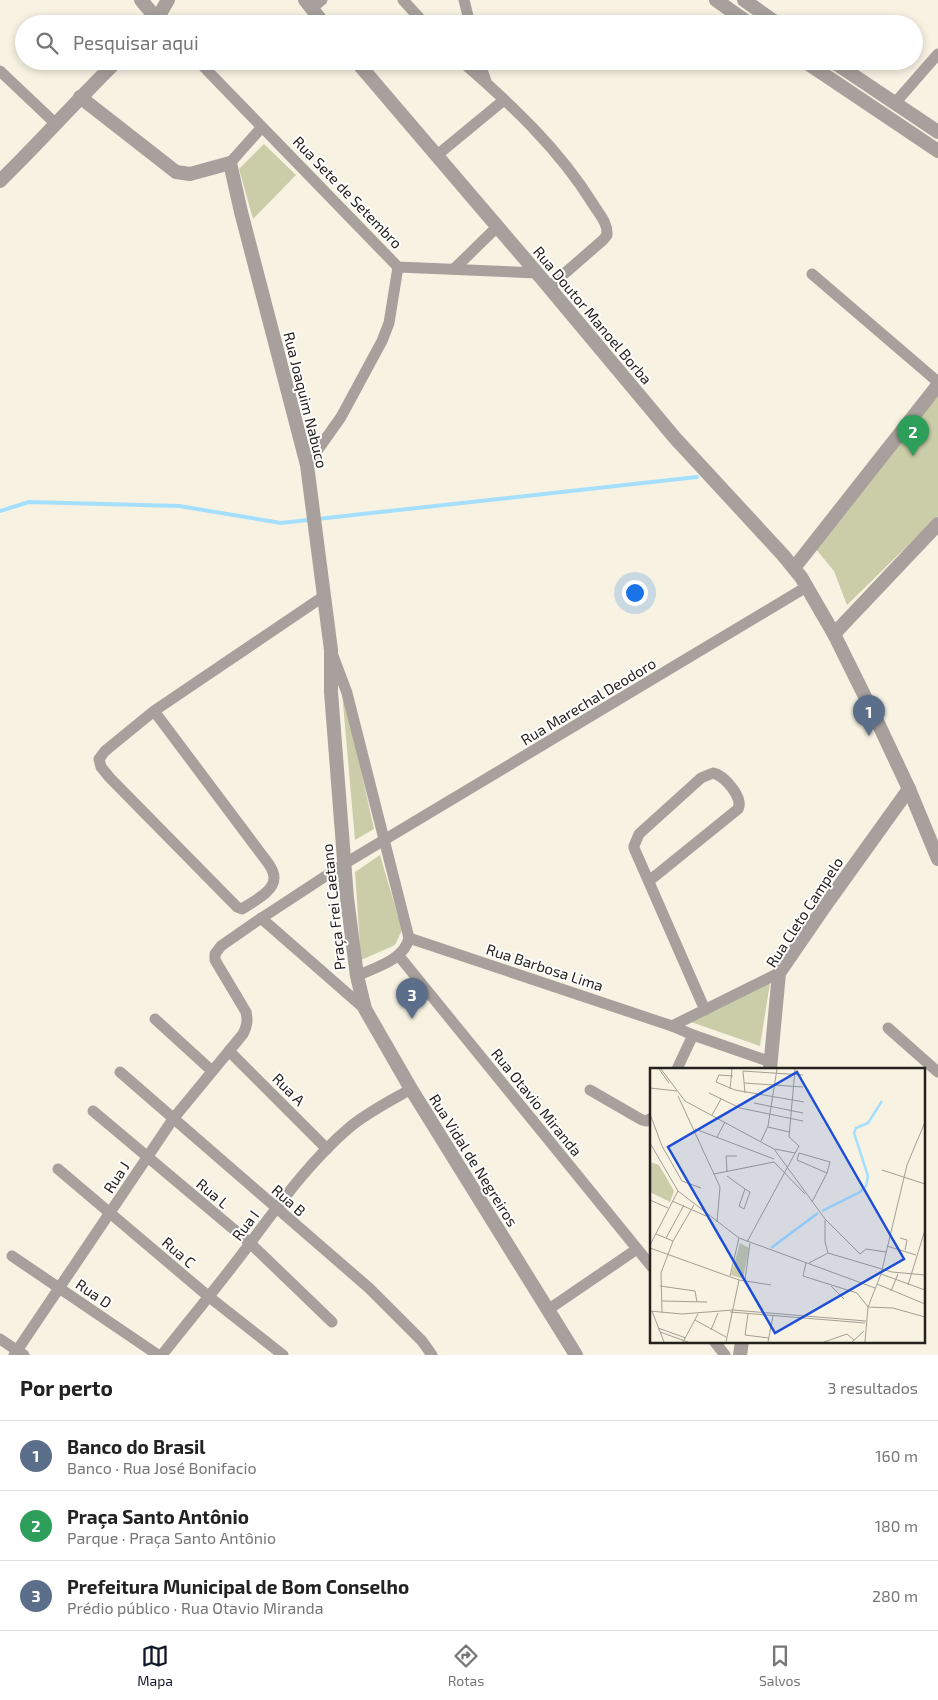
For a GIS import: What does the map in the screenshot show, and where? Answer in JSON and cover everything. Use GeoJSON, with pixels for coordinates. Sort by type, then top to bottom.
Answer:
{"type":"FeatureCollection","features":[{"type":"Feature","properties":{"kind":"street"},"geometry":{"type":"LineString","coordinates":[[141,0],[152,15]]}},
{"type":"Feature","properties":{"kind":"street"},"geometry":{"type":"LineString","coordinates":[[160,15],[168,0]]}},
{"type":"Feature","properties":{"kind":"street"},"geometry":{"type":"LineString","coordinates":[[403,0],[417,15]]}},
{"type":"Feature","properties":{"kind":"street"},"geometry":{"type":"LineString","coordinates":[[464,0],[468,15]]}},
{"type":"Feature","properties":{"kind":"street"},"geometry":{"type":"LineString","coordinates":[[716,0],[737,15]]}},
{"type":"Feature","properties":{"kind":"street"},"geometry":{"type":"LineString","coordinates":[[744,0],[765,15]]}},
{"type":"Feature","properties":{"kind":"street"},"geometry":{"type":"LineString","coordinates":[[313,3],[319,15]]}},
{"type":"Feature","properties":{"kind":"street"},"geometry":{"type":"LineString","coordinates":[[895,103],[938,54]]}},
{"type":"Feature","properties":{"kind":"street"},"geometry":{"type":"LineString","coordinates":[[0,182],[108,70]]}},
{"type":"Feature","properties":{"kind":"street","name":"Rua Sete de Setembro"},"geometry":{"type":"LineString","coordinates":[[207,70],[398,267],[537,273]]}},
{"type":"Feature","properties":{"kind":"street","name":"Rua Doutor Manoel Borba"},"geometry":{"type":"LineString","coordinates":[[364,70],[537,273],[674,438],[794,568],[808,586],[834,634],[909,789],[938,859]]}},
{"type":"Feature","properties":{"kind":"street"},"geometry":{"type":"LineString","coordinates":[[471,70],[504,100],[558,156],[584,190],[605,223],[607,235],[603,240],[548,287]]}},
{"type":"Feature","properties":{"kind":"street"},"geometry":{"type":"LineString","coordinates":[[482,70],[486,83]]}},
{"type":"Feature","properties":{"kind":"street"},"geometry":{"type":"LineString","coordinates":[[820,70],[938,151]]}},
{"type":"Feature","properties":{"kind":"street"},"geometry":{"type":"LineString","coordinates":[[846,70],[938,132]]}},
{"type":"Feature","properties":{"kind":"street"},"geometry":{"type":"LineString","coordinates":[[0,71],[56,124]]}},
{"type":"Feature","properties":{"kind":"street"},"geometry":{"type":"LineString","coordinates":[[80,97],[176,172],[190,174],[230,162],[262,127]]}},
{"type":"Feature","properties":{"kind":"street"},"geometry":{"type":"LineString","coordinates":[[436,156],[504,100]]}},
{"type":"Feature","properties":{"kind":"street","name":"Rua Joaquim Nabuco"},"geometry":{"type":"LineString","coordinates":[[230,162],[243,221],[308,471],[331,650]]}},
{"type":"Feature","properties":{"kind":"street"},"geometry":{"type":"LineString","coordinates":[[454,269],[497,227]]}},
{"type":"Feature","properties":{"kind":"street"},"geometry":{"type":"LineString","coordinates":[[308,471],[341,417],[382,341],[388,323],[398,267]]}},
{"type":"Feature","properties":{"kind":"street"},"geometry":{"type":"LineString","coordinates":[[794,568],[938,384],[812,274]]}},
{"type":"Feature","properties":{"kind":"street"},"geometry":{"type":"LineString","coordinates":[[834,634],[938,524]]}},
{"type":"Feature","properties":{"kind":"street","name":"Rua Marechal Deodoro"},"geometry":{"type":"LineString","coordinates":[[248,1020],[246,1012],[214,957],[222,946],[344,864],[808,586]]}},
{"type":"Feature","properties":{"kind":"street"},"geometry":{"type":"LineString","coordinates":[[154,712],[268,863],[274,878],[272,886],[241,909],[237,908],[110,778],[99,764],[101,754],[154,712],[324,596]]}},
{"type":"Feature","properties":{"kind":"street"},"geometry":{"type":"LineString","coordinates":[[331,650],[347,693],[409,938],[406,948],[399,956]]}},
{"type":"Feature","properties":{"kind":"street","name":"Praça Frei Caetano"},"geometry":{"type":"LineString","coordinates":[[331,650],[330,692],[344,864],[356,976],[399,956]]}},
{"type":"Feature","properties":{"kind":"street"},"geometry":{"type":"LineString","coordinates":[[648,882],[738,809],[739,798],[720,776],[713,773],[701,778],[636,838],[634,848],[648,882],[705,1010]]}},
{"type":"Feature","properties":{"kind":"street","name":"Rua Cleto Campelo"},"geometry":{"type":"LineString","coordinates":[[771,1065],[779,973],[909,789]]}},
{"type":"Feature","properties":{"kind":"street","name":"Praça Frei Caetano"},"geometry":{"type":"LineString","coordinates":[[245,907],[258,921],[366,1009]]}},
{"type":"Feature","properties":{"kind":"street","name":"Rua Barbosa Lima"},"geometry":{"type":"LineString","coordinates":[[409,938],[672,1026],[771,1065]]}},
{"type":"Feature","properties":{"kind":"street","name":"Rua Otavio Miranda"},"geometry":{"type":"LineString","coordinates":[[399,956],[650,1264]]}},
{"type":"Feature","properties":{"kind":"street"},"geometry":{"type":"LineString","coordinates":[[672,1026],[779,973]]}},
{"type":"Feature","properties":{"kind":"street","name":"Rua Vidal de Negreiros"},"geometry":{"type":"LineString","coordinates":[[356,976],[366,1009],[411,1089],[576,1355]]}},
{"type":"Feature","properties":{"kind":"street"},"geometry":{"type":"LineString","coordinates":[[155,1019],[212,1071]]}},
{"type":"Feature","properties":{"kind":"street","name":"Rua J"},"geometry":{"type":"LineString","coordinates":[[18,1353],[59,1287],[173,1119],[243,1034],[248,1020]]}},
{"type":"Feature","properties":{"kind":"street"},"geometry":{"type":"LineString","coordinates":[[888,1028],[938,1072]]}},
{"type":"Feature","properties":{"kind":"street"},"geometry":{"type":"LineString","coordinates":[[677,1068],[693,1035]]}},
{"type":"Feature","properties":{"kind":"street","name":"Rua A"},"geometry":{"type":"LineString","coordinates":[[229,1050],[326,1149]]}},
{"type":"Feature","properties":{"kind":"street","name":"Rua B"},"geometry":{"type":"LineString","coordinates":[[120,1072],[369,1288],[410,1328],[432,1355]]}},
{"type":"Feature","properties":{"kind":"street","name":"Rua I"},"geometry":{"type":"LineString","coordinates":[[162,1355],[276,1208],[326,1149],[351,1126],[411,1089]]}},
{"type":"Feature","properties":{"kind":"street"},"geometry":{"type":"LineString","coordinates":[[590,1090],[642,1120],[650,1119]]}},
{"type":"Feature","properties":{"kind":"street","name":"Rua L"},"geometry":{"type":"LineString","coordinates":[[93,1111],[250,1243],[332,1322]]}},
{"type":"Feature","properties":{"kind":"street","name":"Rua C"},"geometry":{"type":"LineString","coordinates":[[58,1168],[208,1296],[283,1355]]}},
{"type":"Feature","properties":{"kind":"street"},"geometry":{"type":"LineString","coordinates":[[549,1309],[637,1249]]}},
{"type":"Feature","properties":{"kind":"street","name":"Rua D"},"geometry":{"type":"LineString","coordinates":[[12,1256],[158,1355]]}},
{"type":"Feature","properties":{"kind":"street"},"geometry":{"type":"LineString","coordinates":[[0,1339],[18,1353]]}},
{"type":"Feature","properties":{"kind":"street"},"geometry":{"type":"LineString","coordinates":[[715,1342],[725,1355]]}},
{"type":"Feature","properties":{"kind":"street"},"geometry":{"type":"LineString","coordinates":[[740,1355],[742,1342]]}},
{"type":"Feature","properties":{"kind":"green space"},"geometry":{"type":"Polygon","coordinates":[[[264,144],[296,175],[253,219],[239,169],[264,144]]]}},
{"type":"Feature","properties":{"kind":"green space"},"geometry":{"type":"Polygon","coordinates":[[[934,397],[938,397],[938,516],[847,605],[834,571],[815,548],[934,397]]]}},
{"type":"Feature","properties":{"kind":"green space"},"geometry":{"type":"Polygon","coordinates":[[[341,680],[374,829],[355,840],[341,680]]]}},
{"type":"Feature","properties":{"kind":"green space"},"geometry":{"type":"Polygon","coordinates":[[[380,855],[402,930],[395,945],[361,960],[355,872],[380,855]]]}},
{"type":"Feature","properties":{"kind":"green space"},"geometry":{"type":"Polygon","coordinates":[[[770,983],[760,1046],[691,1022],[770,983]]]}},
{"type":"Feature","properties":{"kind":"waterway"},"geometry":{"type":"LineString","coordinates":[[0,511],[29,502],[179,506],[281,523],[697,477]]}},
{"type":"Feature","properties":{"kind":"place","name":"Praça Santo Antônio"},"geometry":{"type":"Point","coordinates":[913,456]}},
{"type":"Feature","properties":{"kind":"place","name":"Banco do Brasil"},"geometry":{"type":"Point","coordinates":[869,736]}},
{"type":"Feature","properties":{"kind":"place","name":"Prefeitura Municipal de Bom Conselho"},"geometry":{"type":"Point","coordinates":[412,1019]}}]}
